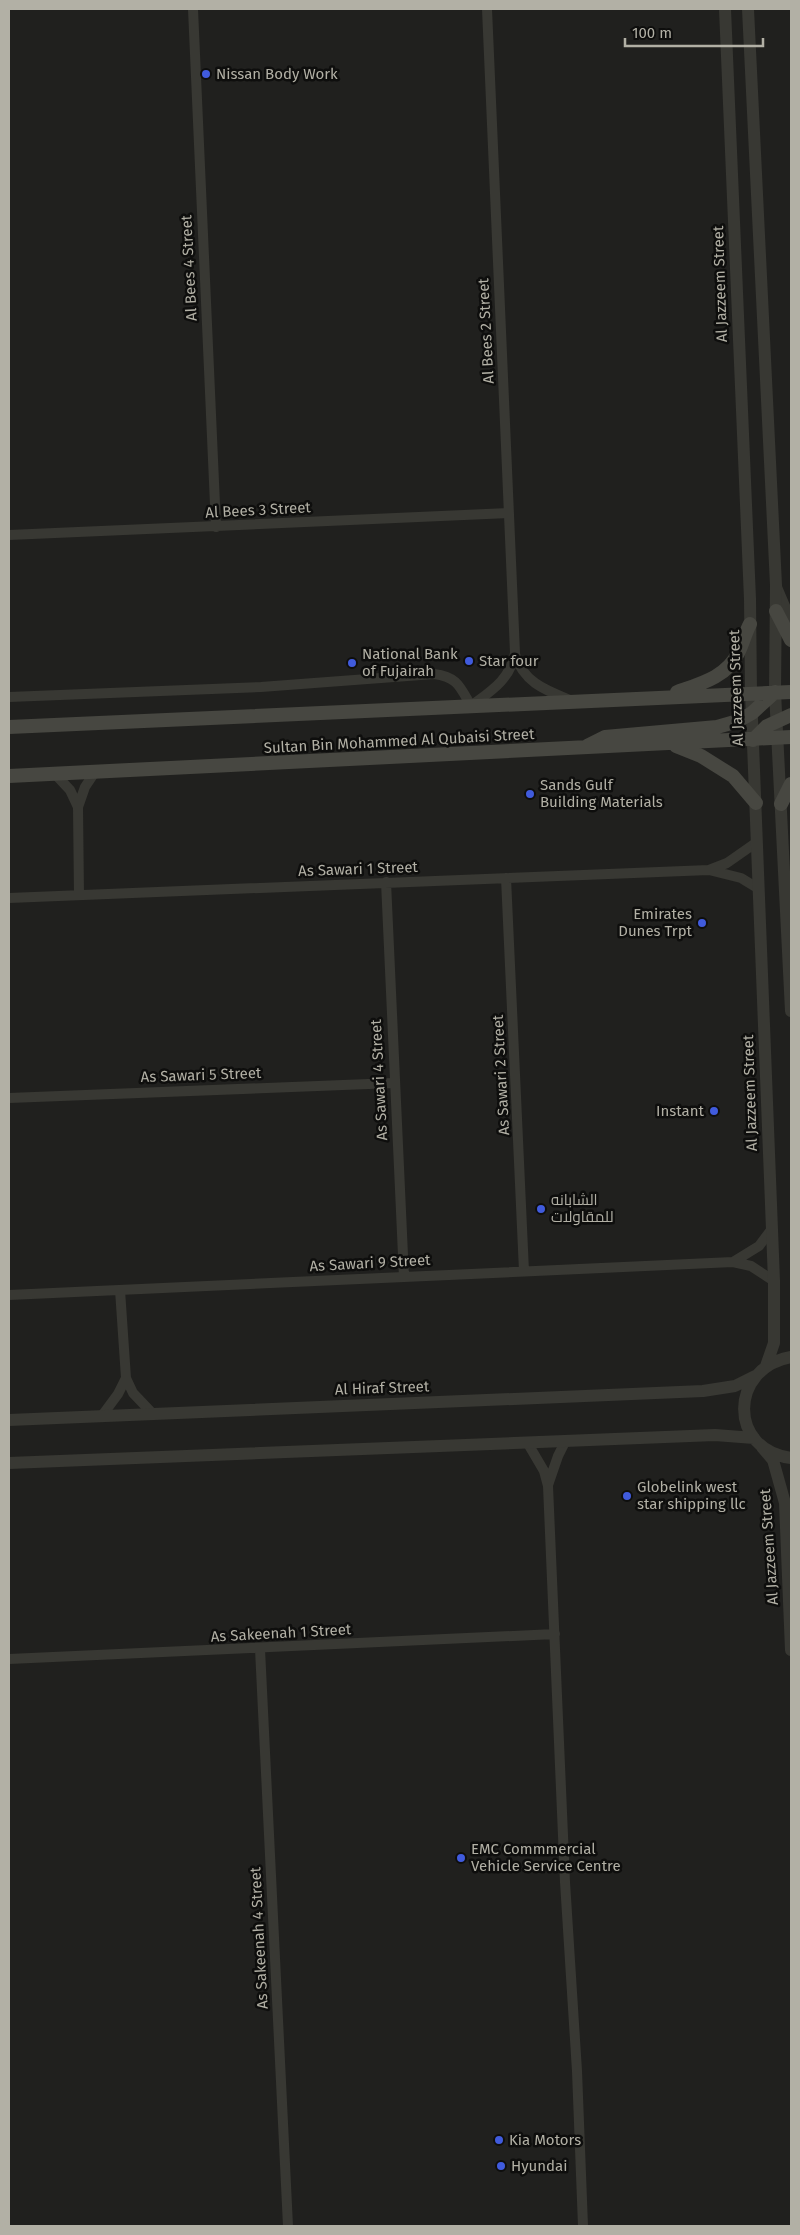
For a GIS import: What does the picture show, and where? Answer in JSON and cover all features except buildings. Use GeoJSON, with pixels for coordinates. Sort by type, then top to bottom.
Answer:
{"type":"FeatureCollection","features":[{"type":"Feature","properties":{"kind":"main road"},"geometry":{"type":"LineString","coordinates":[[776,611],[791,640]]}},
{"type":"Feature","properties":{"kind":"main road"},"geometry":{"type":"LineString","coordinates":[[661,698],[704,682],[728,668],[739,652],[750,624]]}},
{"type":"Feature","properties":{"kind":"main road"},"geometry":{"type":"LineString","coordinates":[[581,749],[605,737],[717,727],[752,713],[775,692]]}},
{"type":"Feature","properties":{"kind":"main road","name":"Sultan Bin Mohammed Al Qubaisi Street"},"geometry":{"type":"LineString","coordinates":[[9,728],[791,692]]}},
{"type":"Feature","properties":{"kind":"main road"},"geometry":{"type":"LineString","coordinates":[[753,740],[767,726],[791,715]]}},
{"type":"Feature","properties":{"kind":"main road","name":"Sultan Bin Mohammed Al Qubaisi Street"},"geometry":{"type":"LineString","coordinates":[[9,776],[581,749],[784,737]]}},
{"type":"Feature","properties":{"kind":"main road"},"geometry":{"type":"LineString","coordinates":[[673,744],[701,756],[733,776],[756,803]]}},
{"type":"Feature","properties":{"kind":"main road"},"geometry":{"type":"LineString","coordinates":[[780,804],[791,784]]}},
{"type":"Feature","properties":{"kind":"street","name":"Al Bees 4 Street"},"geometry":{"type":"LineString","coordinates":[[193,9],[216,527]]}},
{"type":"Feature","properties":{"kind":"street","name":"Al Bees 2 Street"},"geometry":{"type":"LineString","coordinates":[[471,706],[505,678],[515,653],[487,9]]}},
{"type":"Feature","properties":{"kind":"street","name":"Al Jazzeem Street"},"geometry":{"type":"LineString","coordinates":[[725,9],[774,1281],[774,1343],[766,1366]]}},
{"type":"Feature","properties":{"kind":"street"},"geometry":{"type":"LineString","coordinates":[[748,9],[776,585],[775,692],[777,720],[784,737],[780,804],[788,847],[791,1011]]}},
{"type":"Feature","properties":{"kind":"street","name":"Al Bees 3 Street"},"geometry":{"type":"LineString","coordinates":[[9,535],[509,513]]}},
{"type":"Feature","properties":{"kind":"street"},"geometry":{"type":"LineString","coordinates":[[776,585],[791,620]]}},
{"type":"Feature","properties":{"kind":"street","name":"Al Bees 2 Street"},"geometry":{"type":"LineString","coordinates":[[515,653],[521,670],[534,683],[572,702]]}},
{"type":"Feature","properties":{"kind":"street"},"geometry":{"type":"LineString","coordinates":[[9,697],[262,686],[434,674],[447,676],[458,684],[471,706]]}},
{"type":"Feature","properties":{"kind":"street"},"geometry":{"type":"LineString","coordinates":[[79,896],[78,807],[86,787],[95,772]]}},
{"type":"Feature","properties":{"kind":"street"},"geometry":{"type":"LineString","coordinates":[[55,774],[70,790],[78,807]]}},
{"type":"Feature","properties":{"kind":"street","name":"As Sawari 1 Street"},"geometry":{"type":"LineString","coordinates":[[709,870],[727,863],[757,842]]}},
{"type":"Feature","properties":{"kind":"street","name":"As Sawari 1 Street"},"geometry":{"type":"LineString","coordinates":[[9,898],[709,870],[741,878],[759,889]]}},
{"type":"Feature","properties":{"kind":"street","name":"As Sawari 2 Street"},"geometry":{"type":"LineString","coordinates":[[506,878],[524,1272]]}},
{"type":"Feature","properties":{"kind":"street","name":"As Sawari 4 Street"},"geometry":{"type":"LineString","coordinates":[[386,882],[404,1277]]}},
{"type":"Feature","properties":{"kind":"street","name":"As Sawari 5 Street"},"geometry":{"type":"LineString","coordinates":[[9,1098],[394,1082]]}},
{"type":"Feature","properties":{"kind":"street","name":"As Sawari 9 Street"},"geometry":{"type":"LineString","coordinates":[[733,1262],[759,1246],[771,1230]]}},
{"type":"Feature","properties":{"kind":"street","name":"As Sawari 9 Street"},"geometry":{"type":"LineString","coordinates":[[9,1295],[733,1262],[759,1270],[774,1281]]}},
{"type":"Feature","properties":{"kind":"street"},"geometry":{"type":"LineString","coordinates":[[120,1290],[126,1378],[133,1393],[153,1414]]}},
{"type":"Feature","properties":{"kind":"street"},"geometry":{"type":"LineString","coordinates":[[755,1376],[766,1366],[778,1360],[791,1357]]}},
{"type":"Feature","properties":{"kind":"street","name":"Al Jazzeem Street"},"geometry":{"type":"LineString","coordinates":[[755,1376],[745,1396],[744,1407],[748,1429],[773,1460],[785,1503],[791,1650]]}},
{"type":"Feature","properties":{"kind":"street","name":"Al Hiraf Street"},"geometry":{"type":"LineString","coordinates":[[9,1420],[703,1391],[734,1386],[755,1376]]}},
{"type":"Feature","properties":{"kind":"street"},"geometry":{"type":"LineString","coordinates":[[101,1417],[115,1400],[126,1378]]}},
{"type":"Feature","properties":{"kind":"street"},"geometry":{"type":"LineString","coordinates":[[9,1463],[715,1435],[758,1442],[772,1453],[791,1458]]}},
{"type":"Feature","properties":{"kind":"street"},"geometry":{"type":"LineString","coordinates":[[548,1486],[558,1456],[566,1440]]}},
{"type":"Feature","properties":{"kind":"street"},"geometry":{"type":"LineString","coordinates":[[527,1442],[544,1471],[548,1486],[584,2226]]}},
{"type":"Feature","properties":{"kind":"street","name":"As Sakeenah 1 Street"},"geometry":{"type":"LineString","coordinates":[[9,1659],[555,1634]]}},
{"type":"Feature","properties":{"kind":"street","name":"As Sakeenah 4 Street"},"geometry":{"type":"LineString","coordinates":[[260,1649],[288,2226]]}},
{"type":"Feature","properties":{"kind":"shaded area"},"geometry":{"type":"Polygon","coordinates":[[[9,9],[791,9],[791,2226],[9,2226],[9,9]]]}},
{"type":"Feature","properties":{"kind":"place","name":"Nissan Body Work"},"geometry":{"type":"Point","coordinates":[206,74]}},
{"type":"Feature","properties":{"kind":"place","name":"Star four"},"geometry":{"type":"Point","coordinates":[469,661]}},
{"type":"Feature","properties":{"kind":"place","name":"National Bank of Fujairah"},"geometry":{"type":"Point","coordinates":[352,663]}},
{"type":"Feature","properties":{"kind":"place","name":"Sands Gulf Building Materials"},"geometry":{"type":"Point","coordinates":[530,794]}},
{"type":"Feature","properties":{"kind":"place","name":"Emirates Dunes Trpt"},"geometry":{"type":"Point","coordinates":[702,923]}},
{"type":"Feature","properties":{"kind":"place","name":"Instant"},"geometry":{"type":"Point","coordinates":[714,1111]}},
{"type":"Feature","properties":{"kind":"place","name":"الشابانه للمقاولات"},"geometry":{"type":"Point","coordinates":[541,1209]}},
{"type":"Feature","properties":{"kind":"place","name":"Globelink west star shipping llc"},"geometry":{"type":"Point","coordinates":[627,1496]}},
{"type":"Feature","properties":{"kind":"place","name":"EMC Commmercial Vehicle Service Centre"},"geometry":{"type":"Point","coordinates":[461,1858]}},
{"type":"Feature","properties":{"kind":"place","name":"Kia Motors"},"geometry":{"type":"Point","coordinates":[499,2140]}},
{"type":"Feature","properties":{"kind":"place","name":"Hyundai"},"geometry":{"type":"Point","coordinates":[501,2166]}}]}
